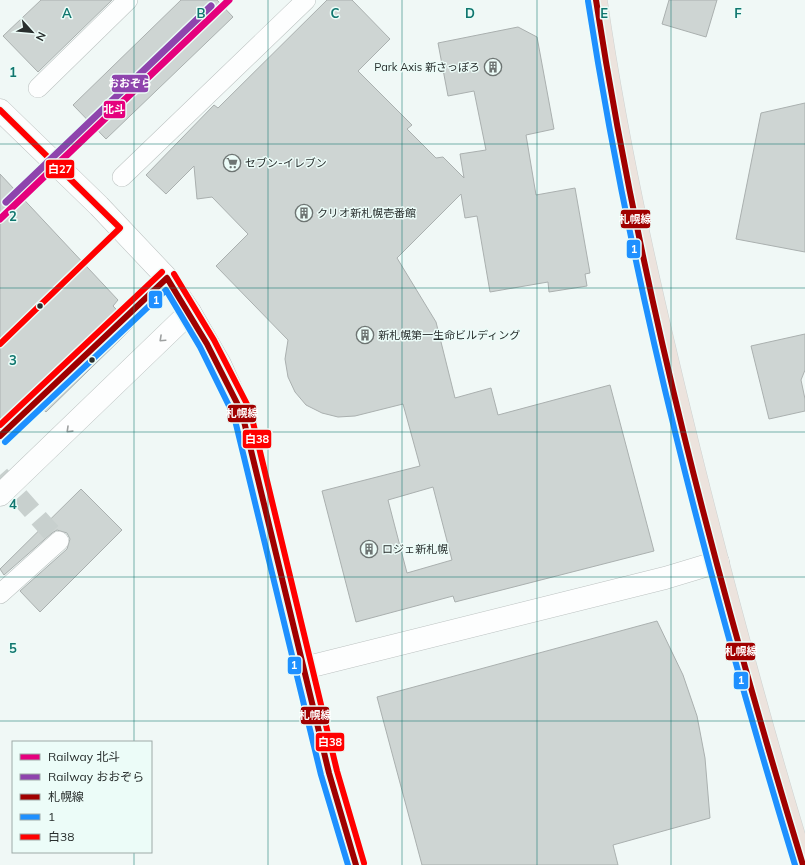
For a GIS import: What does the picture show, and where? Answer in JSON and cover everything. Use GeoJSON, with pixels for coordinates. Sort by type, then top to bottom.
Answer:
{"type":"FeatureCollection","features":[{"type":"Feature","properties":{"kind":"highway"},"geometry":{"type":"LineString","coordinates":[[596,0],[606,68],[645,262],[678,407],[775,774],[803,865]]}},
{"type":"Feature","properties":{"kind":"street"},"geometry":{"type":"LineString","coordinates":[[38,88],[128,0]]}},
{"type":"Feature","properties":{"kind":"street"},"geometry":{"type":"LineString","coordinates":[[122,177],[306,0]]}},
{"type":"Feature","properties":{"kind":"street"},"geometry":{"type":"LineString","coordinates":[[0,110],[99,206],[167,278],[190,312],[220,364],[242,413],[329,773],[356,865]]}},
{"type":"Feature","properties":{"kind":"street"},"geometry":{"type":"LineString","coordinates":[[0,496],[190,312]]}},
{"type":"Feature","properties":{"kind":"street"},"geometry":{"type":"LineString","coordinates":[[0,594],[59,541]]}},
{"type":"Feature","properties":{"kind":"street"},"geometry":{"type":"LineString","coordinates":[[304,668],[649,582],[718,562]]}},
{"type":"Feature","properties":{"kind":"building"},"geometry":{"type":"Polygon","coordinates":[[[41,0],[112,0],[38,72],[3,36],[41,0]]]}},
{"type":"Feature","properties":{"kind":"building"},"geometry":{"type":"Polygon","coordinates":[[[181,0],[217,0],[233,17],[106,139],[73,105],[181,0]]]}},
{"type":"Feature","properties":{"kind":"building"},"geometry":{"type":"Polygon","coordinates":[[[327,0],[352,0],[390,39],[358,71],[412,125],[407,129],[436,158],[443,157],[464,178],[460,154],[486,150],[474,91],[448,96],[438,43],[518,27],[537,37],[554,129],[526,135],[536,195],[575,188],[590,273],[585,274],[587,286],[549,292],[548,282],[490,292],[477,216],[465,218],[461,194],[397,258],[436,322],[455,398],[491,388],[498,415],[610,385],[654,551],[455,602],[453,596],[356,622],[322,491],[420,466],[403,404],[355,416],[338,417],[322,413],[306,405],[295,392],[288,377],[285,359],[288,340],[216,266],[248,234],[212,197],[197,199],[194,166],[166,194],[146,175],[214,105],[218,108],[327,0]],[[433,487],[388,500],[407,573],[452,560],[433,487]]]}},
{"type":"Feature","properties":{"kind":"building"},"geometry":{"type":"Polygon","coordinates":[[[669,0],[717,0],[706,37],[662,24],[669,0]]]}},
{"type":"Feature","properties":{"kind":"building"},"geometry":{"type":"Polygon","coordinates":[[[805,103],[805,252],[736,239],[761,113],[805,103]]]}},
{"type":"Feature","properties":{"kind":"building"},"geometry":{"type":"Polygon","coordinates":[[[0,174],[118,300],[113,306],[133,327],[46,412],[37,404],[0,440],[0,174]]]}},
{"type":"Feature","properties":{"kind":"building"},"geometry":{"type":"Polygon","coordinates":[[[805,334],[805,370],[801,380],[805,399],[805,411],[769,419],[751,346],[805,334]]]}},
{"type":"Feature","properties":{"kind":"building"},"geometry":{"type":"Polygon","coordinates":[[[81,489],[122,530],[40,612],[20,591],[67,549],[70,539],[67,533],[57,530],[4,575],[0,569],[81,489]]]}},
{"type":"Feature","properties":{"kind":"building"},"geometry":{"type":"Polygon","coordinates":[[[657,621],[683,675],[697,716],[705,758],[710,818],[613,845],[618,865],[422,865],[377,697],[657,621]]]}},
{"type":"Feature","properties":{"kind":"tunnel"},"geometry":{"type":"LineString","coordinates":[[0,475],[59,541]]}},
{"type":"Feature","properties":{"kind":"rail line","name":"北斗"},"geometry":{"type":"LineString","coordinates":[[0,219],[229,0]]}},
{"type":"Feature","properties":{"kind":"rail line","name":"おおぞら"},"geometry":{"type":"LineString","coordinates":[[6,202],[211,6]]}},
{"type":"Feature","properties":{"kind":"transit line","name":"札幌線"},"geometry":{"type":"LineString","coordinates":[[596,0],[614,109],[635,219],[684,436],[741,652],[803,865]]}},
{"type":"Feature","properties":{"kind":"transit line","name":"1"},"geometry":{"type":"LineString","coordinates":[[588,1],[606,110],[627,219],[676,436],[733,652],[795,865]]}},
{"type":"Feature","properties":{"kind":"transit line","name":"白27"},"geometry":{"type":"LineString","coordinates":[[0,110],[120,228]]}},
{"type":"Feature","properties":{"kind":"transit line","name":"白27"},"geometry":{"type":"LineString","coordinates":[[0,344],[120,228]]}},
{"type":"Feature","properties":{"kind":"transit line","name":"白38"},"geometry":{"type":"LineString","coordinates":[[0,425],[162,272]]}},
{"type":"Feature","properties":{"kind":"transit line","name":"白38"},"geometry":{"type":"LineString","coordinates":[[174,274],[214,340],[250,410],[337,771],[364,863]]}},
{"type":"Feature","properties":{"kind":"transit line","name":"札幌線"},"geometry":{"type":"LineString","coordinates":[[167,278],[207,344],[242,413],[329,773],[356,865]]}},
{"type":"Feature","properties":{"kind":"transit line","name":"札幌線"},"geometry":{"type":"LineString","coordinates":[[0,436],[167,278]]}},
{"type":"Feature","properties":{"kind":"transit line","name":"1"},"geometry":{"type":"LineString","coordinates":[[5,442],[166,290],[200,347],[234,416],[321,775],[348,865]]}},
{"type":"Feature","properties":{"kind":"place","name":"Park Axis 新さっぽろ"},"geometry":{"type":"Point","coordinates":[493,67]}},
{"type":"Feature","properties":{"kind":"place","name":"セブン-イレブン"},"geometry":{"type":"Point","coordinates":[232,163]}},
{"type":"Feature","properties":{"kind":"place","name":"クリオ新札幌壱番館"},"geometry":{"type":"Point","coordinates":[304,213]}},
{"type":"Feature","properties":{"kind":"place","name":"新札幌第一生命ビルディング"},"geometry":{"type":"Point","coordinates":[365,335]}},
{"type":"Feature","properties":{"kind":"place","name":"ロジェ新札幌"},"geometry":{"type":"Point","coordinates":[369,549]}}]}
